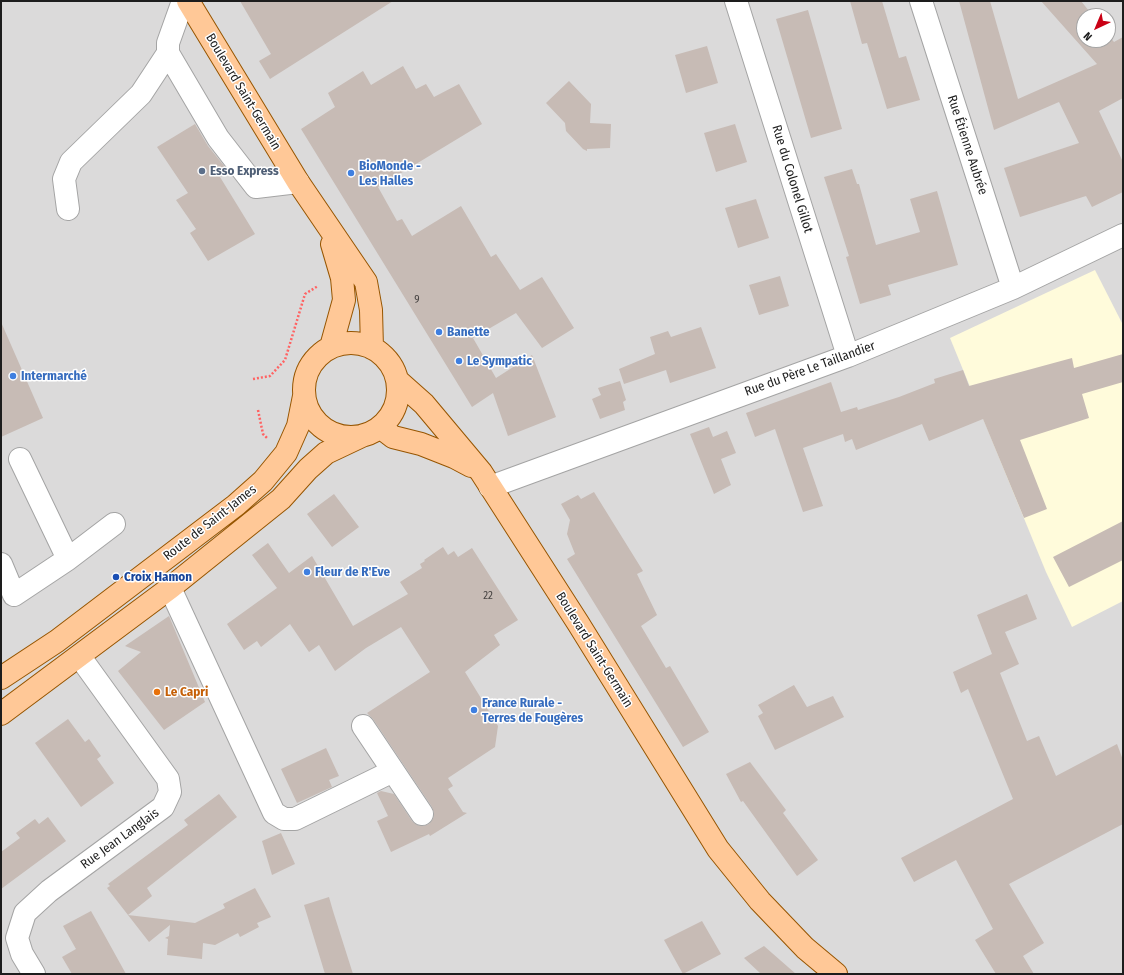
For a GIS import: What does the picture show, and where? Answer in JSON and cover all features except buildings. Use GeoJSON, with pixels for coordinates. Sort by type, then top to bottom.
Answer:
{"type":"FeatureCollection","features":[{"type":"Feature","properties":{"kind":"main road","name":"Boulevard Saint-Germain"},"geometry":{"type":"LineString","coordinates":[[188,1],[298,182],[366,282],[371,310],[372,348]]}},
{"type":"Feature","properties":{"kind":"main road","name":"Boulevard Saint-Germain"},"geometry":{"type":"LineString","coordinates":[[326,224],[342,278],[343,293],[340,318],[332,347]]}},
{"type":"Feature","properties":{"kind":"main road"},"geometry":{"type":"LineString","coordinates":[[352,342],[372,348],[388,361],[397,380],[397,397],[391,414],[372,431],[348,436],[332,433],[319,424],[309,411],[304,396],[305,381],[310,366],[319,355],[332,347],[352,342]]}},
{"type":"Feature","properties":{"kind":"main road","name":"Boulevard Saint-Germain"},"geometry":{"type":"LineString","coordinates":[[397,380],[424,404],[486,479],[718,849],[760,901],[804,948],[836,974]]}},
{"type":"Feature","properties":{"kind":"main road","name":"Route de Saint-James"},"geometry":{"type":"LineString","coordinates":[[1,678],[57,641],[236,505],[263,481],[286,452],[298,426],[304,396]]}},
{"type":"Feature","properties":{"kind":"main road","name":"Boulevard Saint-Germain"},"geometry":{"type":"LineString","coordinates":[[372,431],[421,444],[454,456],[486,479]]}},
{"type":"Feature","properties":{"kind":"main road","name":"Route de Saint-James"},"geometry":{"type":"LineString","coordinates":[[1,714],[80,657],[170,588],[281,499],[308,469],[326,453],[372,431]]}},
{"type":"Feature","properties":{"kind":"street"},"geometry":{"type":"LineString","coordinates":[[183,1],[168,43],[168,53],[218,138],[256,187],[298,182]]}},
{"type":"Feature","properties":{"kind":"street","name":"Rue du Colonel Gillot"},"geometry":{"type":"LineString","coordinates":[[736,1],[848,356]]}},
{"type":"Feature","properties":{"kind":"street","name":"Rue Étienne Aubrée"},"geometry":{"type":"LineString","coordinates":[[921,1],[1013,288]]}},
{"type":"Feature","properties":{"kind":"street"},"geometry":{"type":"LineString","coordinates":[[68,208],[64,179],[71,162],[141,94],[168,53]]}},
{"type":"Feature","properties":{"kind":"street","name":"Rue du Père Le Taillandier"},"geometry":{"type":"LineString","coordinates":[[486,479],[848,356],[1013,288],[1123,235]]}},
{"type":"Feature","properties":{"kind":"street"},"geometry":{"type":"LineString","coordinates":[[20,459],[68,559]]}},
{"type":"Feature","properties":{"kind":"street"},"geometry":{"type":"LineString","coordinates":[[1,564],[7,600],[68,559],[114,524]]}},
{"type":"Feature","properties":{"kind":"street"},"geometry":{"type":"LineString","coordinates":[[170,588],[274,813],[284,819],[295,819],[393,770]]}},
{"type":"Feature","properties":{"kind":"street"},"geometry":{"type":"LineString","coordinates":[[1,668],[57,641]]}},
{"type":"Feature","properties":{"kind":"street","name":"Rue Jean Langlais"},"geometry":{"type":"LineString","coordinates":[[34,974],[22,954],[17,938],[25,913],[49,891],[163,807],[170,792],[168,779],[80,657]]}},
{"type":"Feature","properties":{"kind":"street"},"geometry":{"type":"LineString","coordinates":[[363,726],[422,814]]}},
{"type":"Feature","properties":{"kind":"path"},"geometry":{"type":"LineString","coordinates":[[253,380],[270,376],[285,360],[305,294],[322,284]]}},
{"type":"Feature","properties":{"kind":"path"},"geometry":{"type":"LineString","coordinates":[[258,410],[264,434],[272,442]]}},
{"type":"Feature","properties":{"kind":"shaded area"},"geometry":{"type":"Polygon","coordinates":[[[1,1],[1123,1],[1123,974],[1,974],[1,1]]]}},
{"type":"Feature","properties":{"kind":"shaded area"},"geometry":{"type":"Polygon","coordinates":[[[1095,270],[1123,325],[1123,601],[1072,627],[1046,572],[950,338],[1095,270]]]}},
{"type":"Feature","properties":{"kind":"place","name":"Esso Express"},"geometry":{"type":"Point","coordinates":[202,171]}},
{"type":"Feature","properties":{"kind":"place","name":"BioMonde - Les Halles"},"geometry":{"type":"Point","coordinates":[351,173]}},
{"type":"Feature","properties":{"kind":"place","name":"Banette"},"geometry":{"type":"Point","coordinates":[439,332]}},
{"type":"Feature","properties":{"kind":"place","name":"Le Sympatic"},"geometry":{"type":"Point","coordinates":[459,361]}},
{"type":"Feature","properties":{"kind":"place","name":"Intermarché"},"geometry":{"type":"Point","coordinates":[13,376]}},
{"type":"Feature","properties":{"kind":"place","name":"Fleur de R'Eve"},"geometry":{"type":"Point","coordinates":[307,572]}},
{"type":"Feature","properties":{"kind":"place","name":"Croix Hamon"},"geometry":{"type":"Point","coordinates":[116,577]}},
{"type":"Feature","properties":{"kind":"place","name":"Le Capri"},"geometry":{"type":"Point","coordinates":[157,692]}},
{"type":"Feature","properties":{"kind":"place","name":"France Rurale - Terres de Fougères"},"geometry":{"type":"Point","coordinates":[474,710]}}]}
